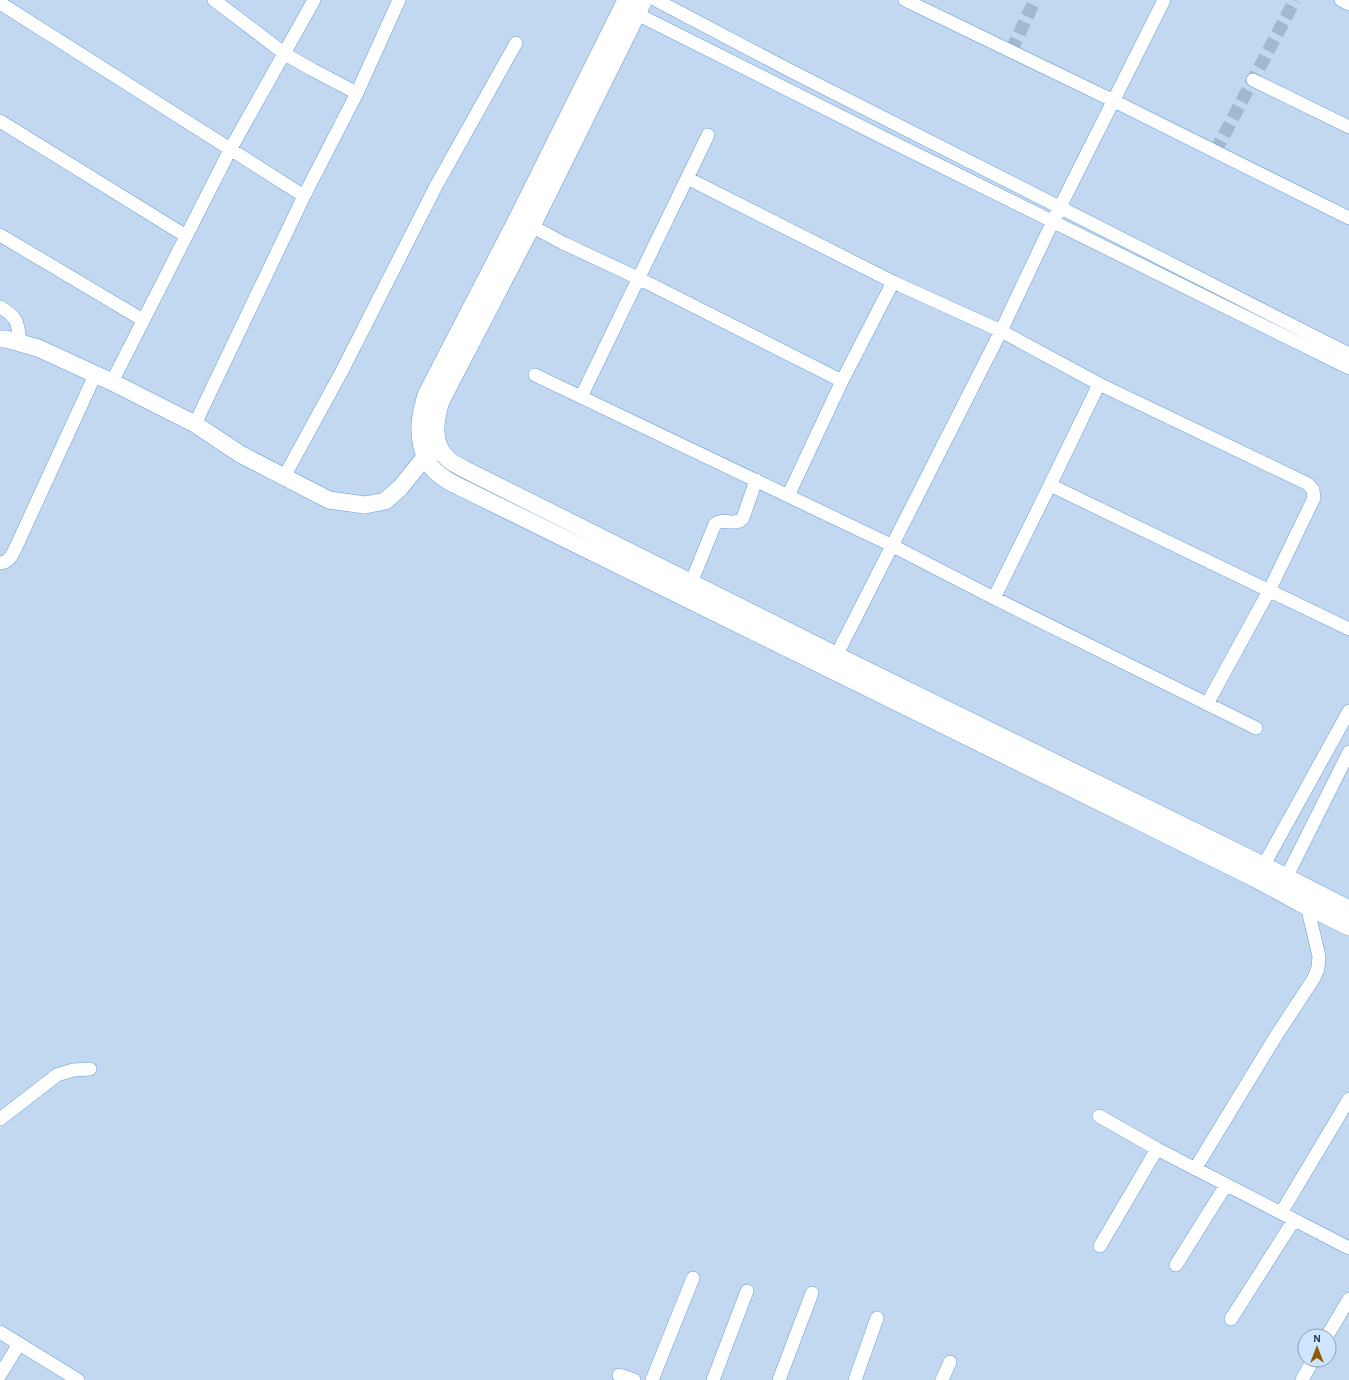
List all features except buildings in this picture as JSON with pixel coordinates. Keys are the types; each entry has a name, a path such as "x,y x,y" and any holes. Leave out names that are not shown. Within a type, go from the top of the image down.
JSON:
{"street":[{"path":"214,0 285,54 358,93"},
{"path":"112,382 230,150 314,0"},
{"path":"195,424 304,196 358,93 399,0"},
{"path":"656,0 791,71 1349,354"},
{"path":"905,0 1114,101 1349,218"},
{"path":"833,662 891,545 1001,331 1053,221 1164,0"},
{"path":"1341,0 1349,4"},
{"path":"0,3 304,196"},
{"path":"1349,368 886,139 632,5 524,222 441,401 436,418 436,433 432,454 434,471 446,480 833,662 1260,872 1310,899 1349,927"},
{"path":"284,477 342,371 436,186 516,43"},
{"path":"1253,80 1349,127"},
{"path":"0,121 186,236"},
{"path":"581,397 708,135"},
{"path":"687,178 893,282 1001,331 1099,384 1308,484 1313,490 1314,498 1269,591 1207,704"},
{"path":"524,222 563,243 638,278 842,382"},
{"path":"0,235 143,320"},
{"path":"788,496 842,382 893,282"},
{"path":"0,307 16,319 20,343"},
{"path":"0,339 38,348 112,382 195,424 240,454 329,500 365,505 385,501 400,488 432,454"},
{"path":"0,563 5,563 11,558 96,375"},
{"path":"534,375 891,545 994,598 1256,728"},
{"path":"994,598 1099,384"},
{"path":"432,454 449,460 464,469 692,583 833,662"},
{"path":"692,583 716,524 719,521 724,520 741,521 756,480"},
{"path":"1050,485 1349,629"},
{"path":"1260,872 1349,711"},
{"path":"1283,884 1349,752"},
{"path":"1310,899 1349,909"},
{"path":"1195,1169 1276,1036 1314,978 1318,968 1319,956 1310,899"},
{"path":"0,1118 57,1075 73,1070 90,1069"},
{"path":"1281,1213 1349,1100"},
{"path":"1099,1116 1157,1149 1349,1248"},
{"path":"1100,1246 1157,1149"},
{"path":"1176,1266 1226,1185"},
{"path":"1231,1319 1294,1220"},
{"path":"652,1380 693,1278"},
{"path":"713,1380 747,1291"},
{"path":"780,1380 812,1293"},
{"path":"1332,1328 1349,1299"},
{"path":"856,1380 877,1318"},
{"path":"0,1332 78,1380"},
{"path":"0,1375 19,1344"},
{"path":"942,1380 950,1362"},
{"path":"1302,1380 1309,1368"},
{"path":"619,1375 634,1380"}],"tunnel":[{"path":"1011,51 1035,0"},
{"path":"1215,152 1295,0"}]}
